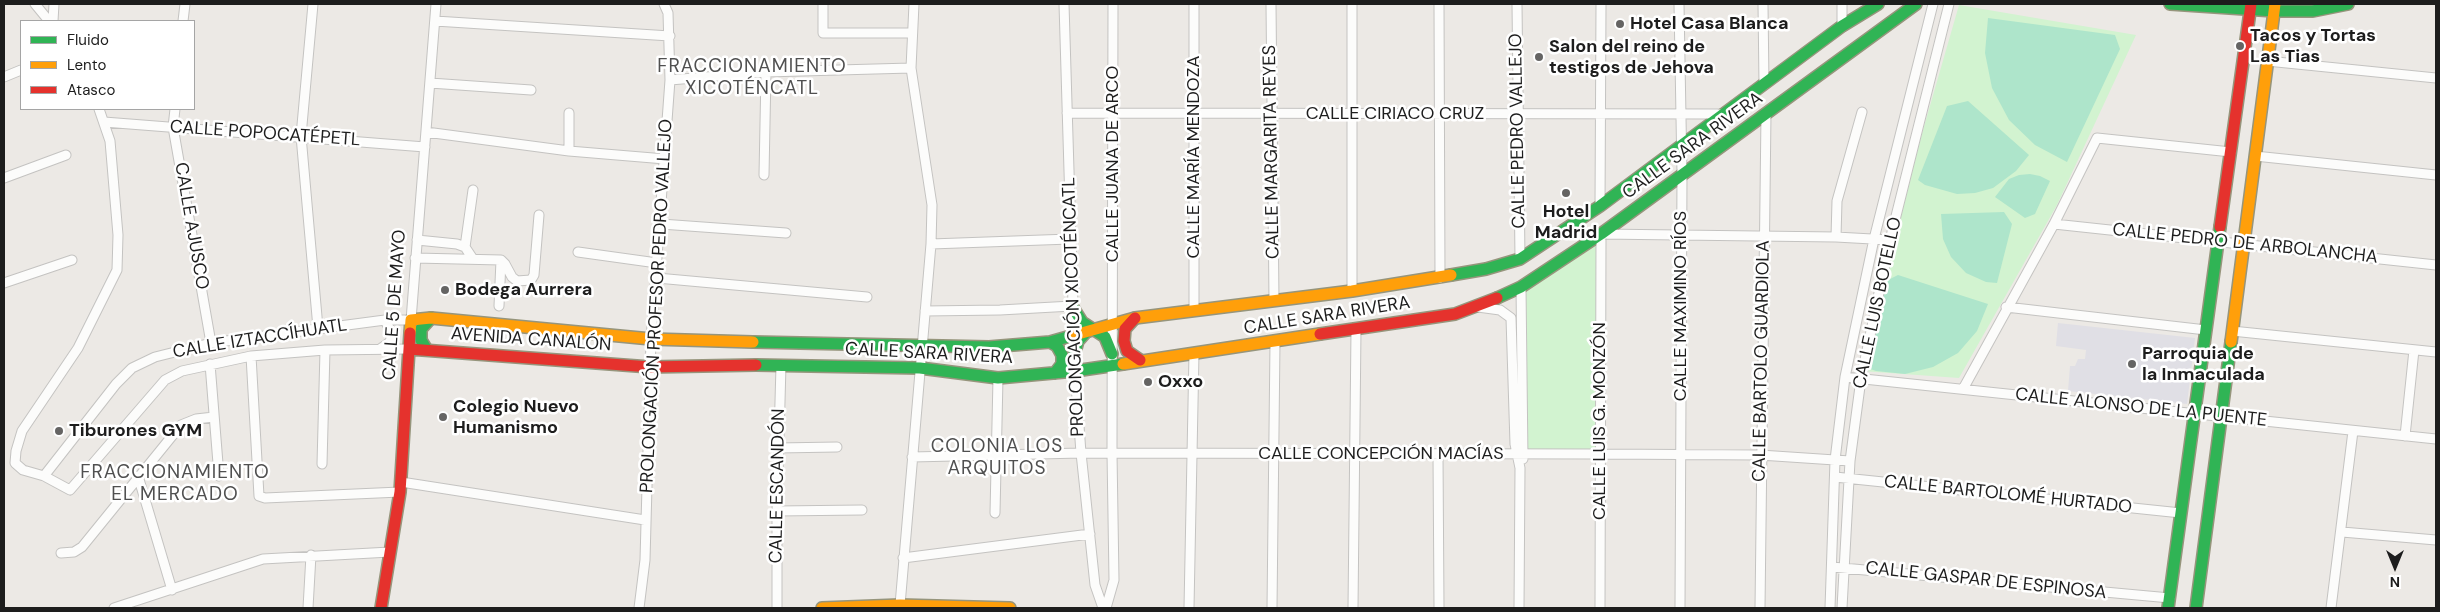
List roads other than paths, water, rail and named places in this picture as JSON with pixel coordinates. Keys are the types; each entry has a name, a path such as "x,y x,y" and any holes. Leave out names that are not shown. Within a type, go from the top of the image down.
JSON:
{"street":[{"path":"36,4 50,20"},
{"path":"51,20 54,4"},
{"path":"183,20 185,4"},
{"path":"312,4 301,136 318,328"},
{"name":"CALLE 5 DE MAYO","path":"380,608 400,487 415,258 436,4"},
{"name":"PROLONGACIÓN PROFESOR PEDRO VALLEJO","path":"639,608 644,560 651,339 661,224 670,80 670,36 668,13 664,4"},
{"path":"823,4 823,33 912,33"},
{"path":"900,604 902,558 931,244 932,205 911,68 914,4"},
{"name":"PROLONGACIÓN XICOTÉNCATL","path":"1064,4 1075,371 1081,453 1095,584 1105,608"},
{"name":"CALLE JUANA DE ARCO","path":"1113,4 1113,325"},
{"name":"CALLE MARÍA MENDOZA","path":"1194,4 1194,310"},
{"name":"CALLE MARGARITA REYES","path":"1270,4 1274,301"},
{"path":"1352,4 1352,291"},
{"path":"1439,4 1440,278"},
{"name":"CALLE PEDRO VALLEJO","path":"1517,4 1520,259"},
{"path":"1600,206 1602,115 1601,4"},
{"name":"CALLE MAXIMINO RÍOS","path":"1679,4 1682,174 1680,608"},
{"path":"1763,4 1764,85"},
{"path":"1842,4 1842,26"},
{"name":"CALLE SARA RIVERA","path":"651,339 922,347 989,347 1050,342 1135,318 1352,291 1486,269 1520,259 1600,206 1842,26 1878,4"},
{"name":"CALLE SARA RIVERA","path":"650,367 781,364 920,368 998,378 1075,371 1112,359 1140,360 1194,353 1455,314 1477,307 1521,287 1601,234 1916,4"},
{"name":"CALLE LUIS BOTELLO","path":"1830,608 1835,460 1845,377 1874,239 1933,4"},
{"name":"CALLE LUIS BOTELLO","path":"1842,608 1851,478 1850,461 1861,379 1890,240 1949,4"},
{"path":"2170,4 2274,7 2313,11 2348,4"},
{"path":"2169,603 2250,7"},
{"path":"2196,608 2274,7"},
{"path":"435,21 670,36"},
{"path":"2267,61 2436,78"},
{"path":"670,80 766,72 911,68"},
{"path":"4,76 20,70"},
{"path":"764,175 766,72"},
{"path":"430,83 531,90"},
{"path":"44,476 23,470 15,463 16,451 22,431 78,348 117,270 118,235 110,141 99,110"},
{"name":"CALLE AJUSCO","path":"175,110 174,127 211,343"},
{"path":"1836,237 1837,201 1862,112"},
{"path":"569,113 569,151"},
{"name":"CALLE CIRIACO CRUZ","path":"1067,113 1723,114"},
{"name":"CALLE BARTOLO GUARDIOLA","path":"1760,608 1760,455 1766,114"},
{"name":"CALLE POPOCATÉPETL","path":"104,122 425,147"},
{"path":"426,132 569,151 665,159"},
{"path":"1963,390 2006,307 2054,224 2097,138 2231,152"},
{"path":"4,178 66,155"},
{"path":"2255,156 2436,175"},
{"path":"465,247 473,190"},
{"path":"415,258 501,260 512,277 517,281 531,280 534,275 539,215"},
{"path":"661,224 786,232"},
{"name":"CALLE PEDRO DE ARBOLANCHA","path":"2054,224 2436,265"},
{"path":"1601,234 1836,237 1890,240"},
{"name":"CALLE LUIS G. MONZÓN","path":"1600,608 1601,234"},
{"path":"931,244 1070,238"},
{"path":"417,240 457,244 465,247 472,258"},
{"path":"578,252 657,263"},
{"path":"4,283 72,260"},
{"path":"499,306 501,260"},
{"path":"656,278 867,297"},
{"path":"1519,608 1521,287"},
{"path":"925,311 1000,310 1072,306 1079,319 1090,331 1105,337 1112,359"},
{"path":"1477,307 1500,310 1511,318 1515,444 1520,454"},
{"path":"2006,307 2206,330"},
{"path":"428,350 421,340 421,329 430,318"},
{"name":"AVENIDA CANALÓN","path":"411,320 430,318 651,339"},
{"path":"1135,318 1125,329 1124,341 1127,351 1140,360"},
{"path":"380,350 390,342 392,334 385,320"},
{"name":"CALLE IZTACCÍHUATL","path":"409,349 325,350 251,356 182,371 164,380 70,490 44,476 116,384 132,368 155,357 211,343 385,320 411,320"},
{"name":"PROLONGACIÓN XICOTÉNCATL","path":"1105,608 1114,580 1112,453 1113,325"},
{"path":"1353,608 1356,330"},
{"path":"1074,356 1078,341 1090,331"},
{"path":"2232,331 2436,352"},
{"path":"1050,342 1057,346 1062,355 1062,364 1055,373"},
{"path":"1272,608 1275,342"},
{"name":"AVENIDA CANALÓN","path":"409,349 650,367"},
{"path":"322,464 325,350"},
{"path":"2404,436 2414,350"},
{"path":"1189,608 1194,353"},
{"path":"251,356 259,496 265,498 400,487 644,520"},
{"path":"210,364 218,476"},
{"name":"CALLE ESCANDÓN","path":"777,608 778,448 781,364"},
{"name":"CALLE ALONSO DE LA PUENTE","path":"1845,377 2436,439"},
{"path":"995,513 998,454 998,378"},
{"path":"61,553 74,552 82,547 181,425 196,419 214,417"},
{"path":"2332,608 2353,430"},
{"path":"778,448 837,447"},
{"name":"CALLE CONCEPCIÓN MACÍAS","path":"912,457 1081,453 1600,454 1760,455 1850,461"},
{"path":"1438,455 1439,608"},
{"path":"138,476 172,590"},
{"name":"CALLE BARTOLOMÉ HURTADO","path":"1835,477 2181,513"},
{"path":"777,511 862,510"},
{"path":"2342,532 2436,540"},
{"path":"902,558 1090,534"},
{"path":"114,608 263,559 390,552"},
{"path":"308,608 311,555"},
{"name":"CALLE GASPAR DE ESPINOSA","path":"1832,567 2169,603"},
{"path":"822,608 900,604 1010,608"}],"place":[{"name":"Hotel Casa Blanca","path":"1620,24"},
{"name":"Tacos y Tortas Las Tias","path":"2240,46"},
{"name":"Salon del reino de testigos de Jehova","path":"1539,57"},
{"name":"Hotel Madrid","path":"1566,193"},
{"name":"Bodega Aurrera","path":"445,290"},
{"name":"Parroquia de la Inmaculada","path":"2132,364"},
{"name":"Oxxo","path":"1148,382"},
{"name":"Colegio Nuevo Humanismo","path":"443,417"},
{"name":"Tiburones GYM","path":"59,431"}],"district":[{"name":"FRACCIONAMIENTO XICOTÉNCATL","path":"752,78"},
{"name":"COLONIA LOS ARQUITOS","path":"997,458"},
{"name":"FRACCIONAMIENTO EL MERCADO","path":"175,484"}]}
